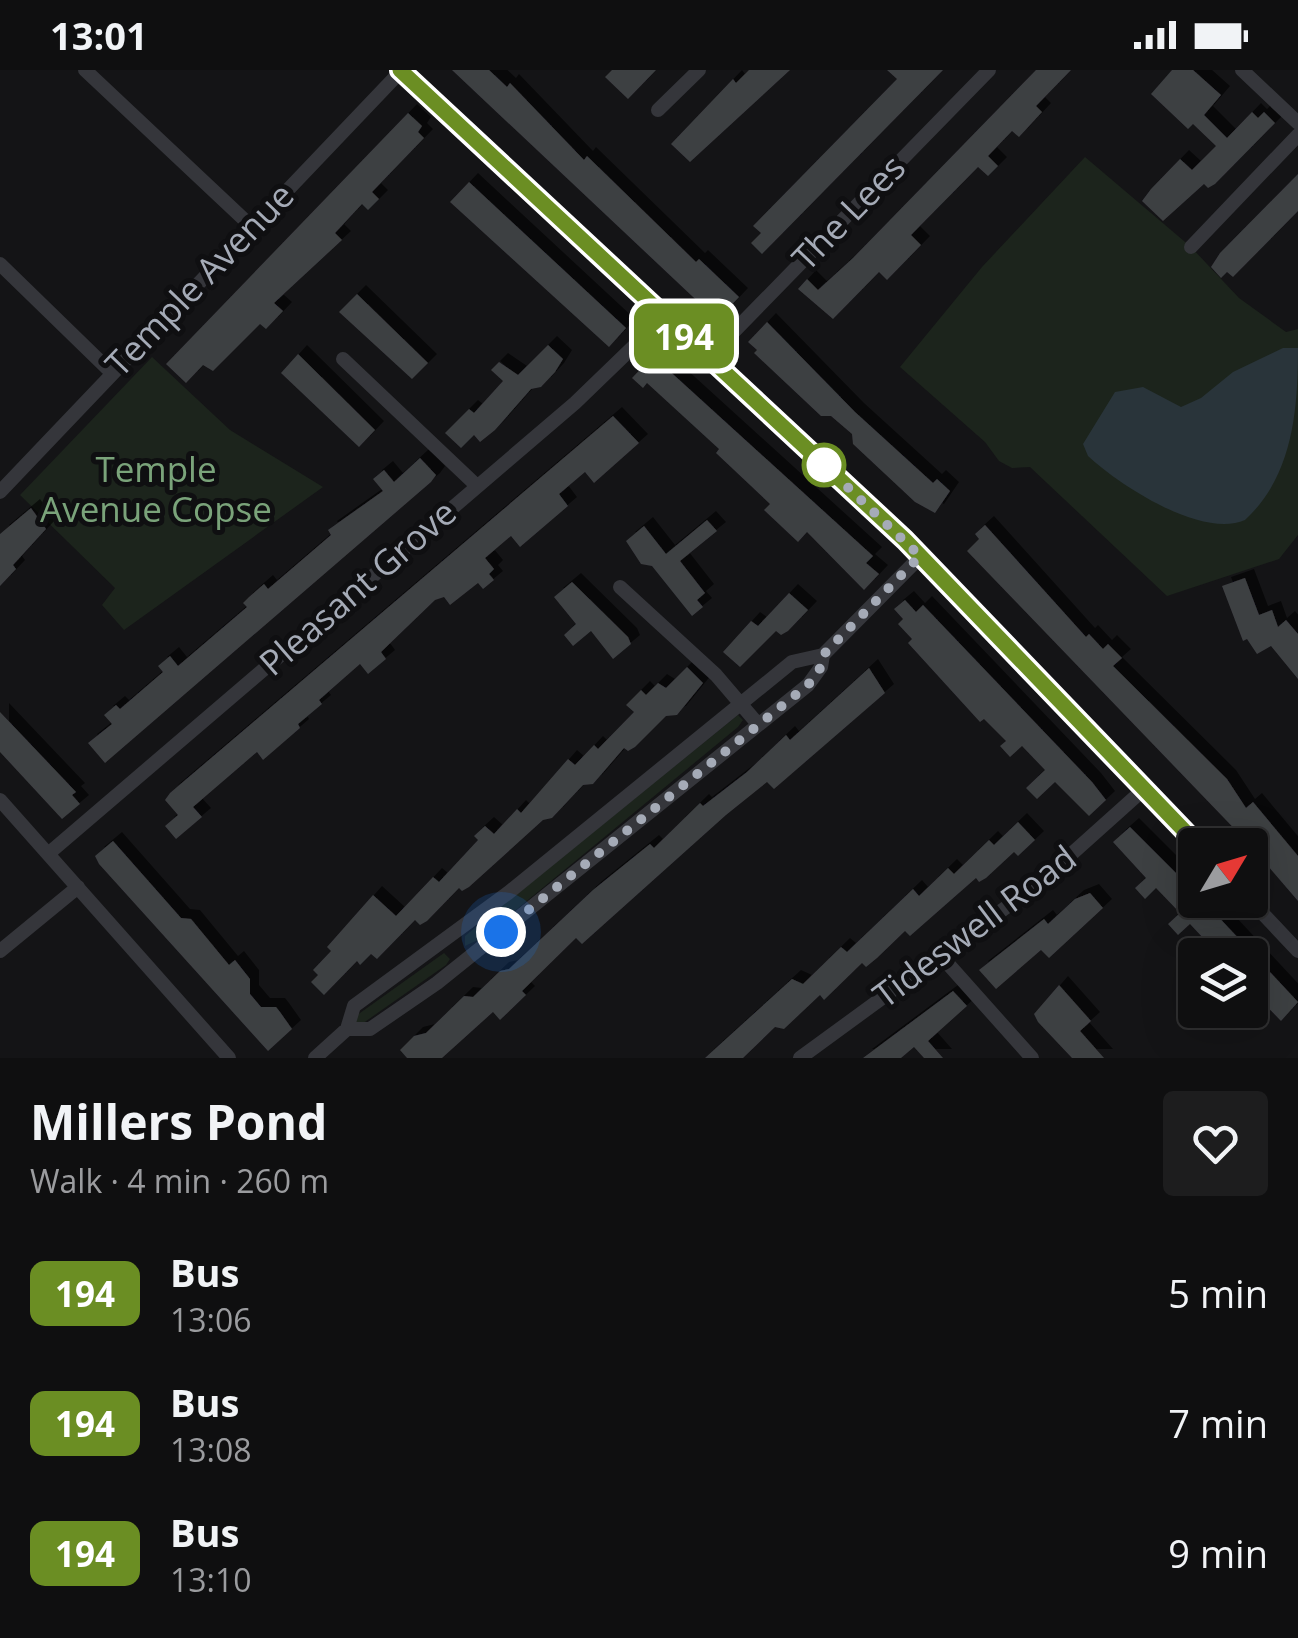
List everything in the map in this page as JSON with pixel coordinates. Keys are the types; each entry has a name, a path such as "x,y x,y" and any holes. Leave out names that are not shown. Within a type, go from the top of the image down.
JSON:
{"street":[{"path":"84,70 251,226"},
{"path":"401,70 920,556 1182,828"},
{"name":"Temple Avenue","path":"0,492 401,70"},
{"path":"658,110 699,70"},
{"name":"The Lees","path":"709,357 989,70"},
{"path":"1242,70 1298,123"},
{"path":"1190,247 1298,135"},
{"path":"0,264 111,372"},
{"name":"Pleasant Grove","path":"48,854 595,386 663,318"},
{"path":"343,358 477,486"},
{"path":"314,1058 347,1029 354,1006 448,940 792,662 823,655 920,556"},
{"path":"620,587 757,723"},
{"path":"347,1029 370,1029 464,961 808,685 821,667 823,655"},
{"name":"Tideswell Road","path":"800,1058 1070,858 1144,789"},
{"path":"0,800 228,1058"},
{"path":"0,951 78,888"},
{"path":"1267,918 1298,951"},
{"path":"448,940 464,961"},
{"path":"941,956 1032,1058"}],"green space":[{"path":"1085,157 1191,247 1239,298 1286,332 1298,329 1298,535 1279,559 1167,596 1030,467 1012,468 999,461 985,442 900,367 982,267"},
{"name":"Temple Avenue Copse","path":"152,357 230,430 323,487 124,630 102,605 115,588 20,495"},
{"path":"738,715 743,720 738,727 482,938 465,946 465,936"},
{"path":"444,953 450,959 446,965 359,1026 353,1018"}],"shaded area":[{"path":"1283,348 1298,348 1290,441 1274,483 1245,520 1227,524 1185,516 1140,494 1088,456 1083,444 1115,392 1143,387 1181,407 1201,398 1233,372"}],"building":[{"path":"452,70 489,70 507,87 510,83 584,160 587,156 696,262 699,259 739,297 721,316 714,309 710,313"},
{"path":"612,70 656,70 628,99 605,77"},
{"path":"749,70 790,70 690,162 671,144 733,79 736,83"},
{"path":"887,70 943,70 762,254 751,243 761,233 753,226 897,79"},
{"path":"1036,70 1071,70 1036,106 1042,112 1019,137 1012,131 988,156 998,166 988,176 978,167 911,235 921,245 887,280 879,272 833,319 798,289 807,279 818,290 853,258"},
{"path":"1172,70 1193,70 1221,95 1204,115 1227,138 1252,112 1258,118 1264,112 1275,123 1215,184 1208,188 1204,184 1163,221 1142,201 1180,159 1192,170 1216,146 1193,124 1188,129 1151,94"},
{"path":"408,113 422,126 418,132 424,138 372,192 379,199 368,210 362,204 335,233 342,240 274,303 283,311 266,329 260,324 213,371 203,365 186,383 166,364"},
{"path":"1298,174 1298,211 1233,277 1227,272 1221,278 1211,267 1220,253"},
{"path":"469,182 626,328 609,347 450,202"},
{"path":"357,294 428,363 412,379 339,312"},
{"path":"767,322 855,412 933,483 937,479 950,491 935,513 915,502 853,444 852,434 831,416 821,416 754,353 757,350 748,342"},
{"path":"548,345 563,359 555,372 541,387 531,389 495,430 480,442 474,435 461,448 445,433 469,409 474,413 503,381 491,370 499,362 518,375"},
{"path":"298,354 375,430 359,447 281,373"},
{"path":"653,356 873,556 866,563 879,574 864,590 807,532 798,542 764,510 770,504 716,453 719,449 647,383 643,388 632,378"},
{"path":"613,416 639,443 594,483 585,472 559,494 568,506 520,547 511,536 485,558 494,569 489,574 494,580 483,589 478,583 450,605 444,597 435,600 381,652 386,659 368,674 360,664 319,700 322,704 298,724 300,728 263,760 257,752 193,807 202,817 176,839 165,826 178,815 165,800 170,793"},
{"path":"420,458 436,475 431,482 105,763 88,743 112,724 104,715 116,705 120,709 163,672 158,666 170,656 178,666 247,607 243,603 264,584 268,589 331,535 328,530 383,491 373,479 384,470 394,482"},
{"path":"31,508 46,529 13,565 16,569 0,586 0,534"},
{"path":"707,520 717,531 680,561 705,593 697,600 703,607 692,616 652,566 641,564 626,541 644,526 666,554"},
{"path":"985,525 1086,637 1089,634 1103,649 1108,644 1122,658 1113,666 1227,779 1246,808 1253,802 1298,856 1298,901 1268,866 1268,828 1234,828 967,551 979,539 975,534"},
{"path":"1245,578 1259,615 1272,610 1278,627 1286,620 1298,634 1298,679 1271,646 1257,654 1247,639 1243,641 1222,586"},
{"path":"572,582 628,637 631,644 613,659 591,631 573,646 564,635 576,624 554,597"},
{"path":"789,593 808,610 788,631 781,635 776,631 740,667 723,652 751,621 758,626"},
{"path":"905,600 916,612 923,605 1092,782 1106,800 1089,816 1055,782 1037,799 1026,788 1045,770 1022,746 1010,757 1000,746 1006,741 984,719 980,722 908,643 912,639 898,624 903,619 894,609"},
{"path":"687,667 703,683 677,715 666,716 635,747 628,751 624,748 593,784 583,785 552,818 543,820 469,887 462,891 459,888 427,921 420,925 415,920 377,959 371,954 360,965 357,961 324,995 311,982 318,975 313,970 331,951 327,947 373,895 396,916 433,877 439,882 478,840 474,836 485,826 494,834 517,809 521,813 568,759 575,765 594,745 598,749 634,712 626,705 641,690 646,695 658,683 666,688"},
{"path":"869,668 885,693 774,789 767,782 726,815 582,944 576,938 522,991 526,995 500,1020 493,1012 442,1058 407,1058 400,1050 414,1036 426,1033 464,996 473,997 500,971 509,969 593,890 650,844 654,848 700,803 703,806 747,772 786,735 790,740"},
{"path":"0,712 76,792 72,795 80,804 62,819 0,752"},
{"path":"1018,822 1035,840 1018,856 1014,852 986,878 979,882 976,878 910,936 905,931 866,967 862,963 824,1000 820,995 784,1029 775,1027 743,1058 705,1058 792,979 803,984 841,947 847,952 913,889 919,896 948,868 954,874 989,840 994,845"},
{"path":"1130,827 1178,875 1178,911 1156,888 1145,899 1135,888 1146,878 1113,842"},
{"path":"113,841 181,918 191,919 229,965 235,960 250,979 250,994 261,1007 276,1007 280,1012 292,1029 268,1051 99,864 95,856"},
{"path":"1090,893 1103,908 1049,958 1041,950 996,989 979,970 1044,919 1048,924 1075,899"},
{"path":"1178,915 1178,918 1220,918 1238,938 1203,938 1190,924 1178,935 1168,924"},
{"path":"1268,970 1298,1002 1281,1021 1268,1008"},
{"path":"1059,985 1091,1021 1080,1031 1104,1058 1072,1058 1038,1022 1034,1014"},
{"path":"953,991 967,1006 928,1041 943,1058 924,1058 914,1047 901,1058 863,1058"}],"bus line":[{"name":"194","path":"400,70 905,540 1182,828"}],"route":[{"path":"501,932 689,776 808,685 821,667 823,655 920,556 821,462 824,465"}]}
